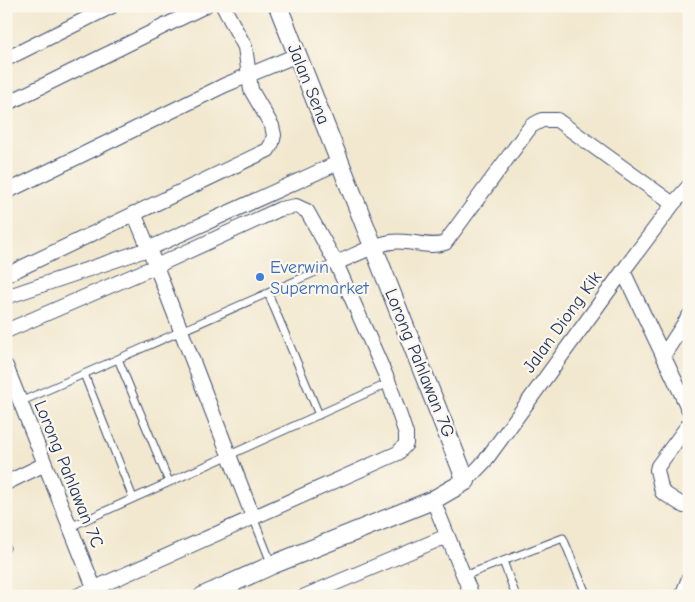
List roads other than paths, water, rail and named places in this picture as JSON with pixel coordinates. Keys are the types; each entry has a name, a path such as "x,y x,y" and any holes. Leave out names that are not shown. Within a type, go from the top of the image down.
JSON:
{"street":[{"path":"6,59 112,6"},
{"path":"6,104 205,6"},
{"path":"6,275 268,150 274,135 272,126 251,90 245,47 224,6"},
{"name":"Jalan Sena","path":"278,6 340,162"},
{"path":"6,192 225,85 297,55"},
{"path":"336,263 373,247 399,242 415,242 436,246 446,243 531,126 542,120 556,120 673,204"},
{"path":"6,297 148,249 340,162"},
{"name":"Lorong Pahlawan 7G","path":"340,162 466,481"},
{"name":"Jalan Diong Kik","path":"466,481 485,461 623,271 673,204 689,186"},
{"path":"6,331 156,266 280,209 296,206 307,211 336,263 389,384 406,434 406,444 398,453 253,517 95,592 77,596"},
{"path":"134,213 253,517"},
{"path":"623,271 689,410"},
{"path":"663,356 689,316"},
{"name":"Lorong Pahlawan 7C","path":"6,366 95,592"},
{"path":"684,506 662,492 658,466 689,424"},
{"path":"6,483 45,464"},
{"path":"203,596 272,565 433,500 466,481"},
{"path":"433,500 472,596"},
{"path":"305,596 447,536"},
{"path":"682,596 689,578"}],"lane":[{"path":"20,402 336,263"},
{"path":"268,293 319,415"},
{"path":"118,359 169,482"},
{"path":"84,374 133,498"},
{"path":"70,527 389,384"},
{"path":"253,517 272,565"},
{"path":"464,576 563,538 587,596"},
{"path":"503,562 516,596"}],"place":[{"name":"Everwin Supermarket","path":"260,277"}]}
